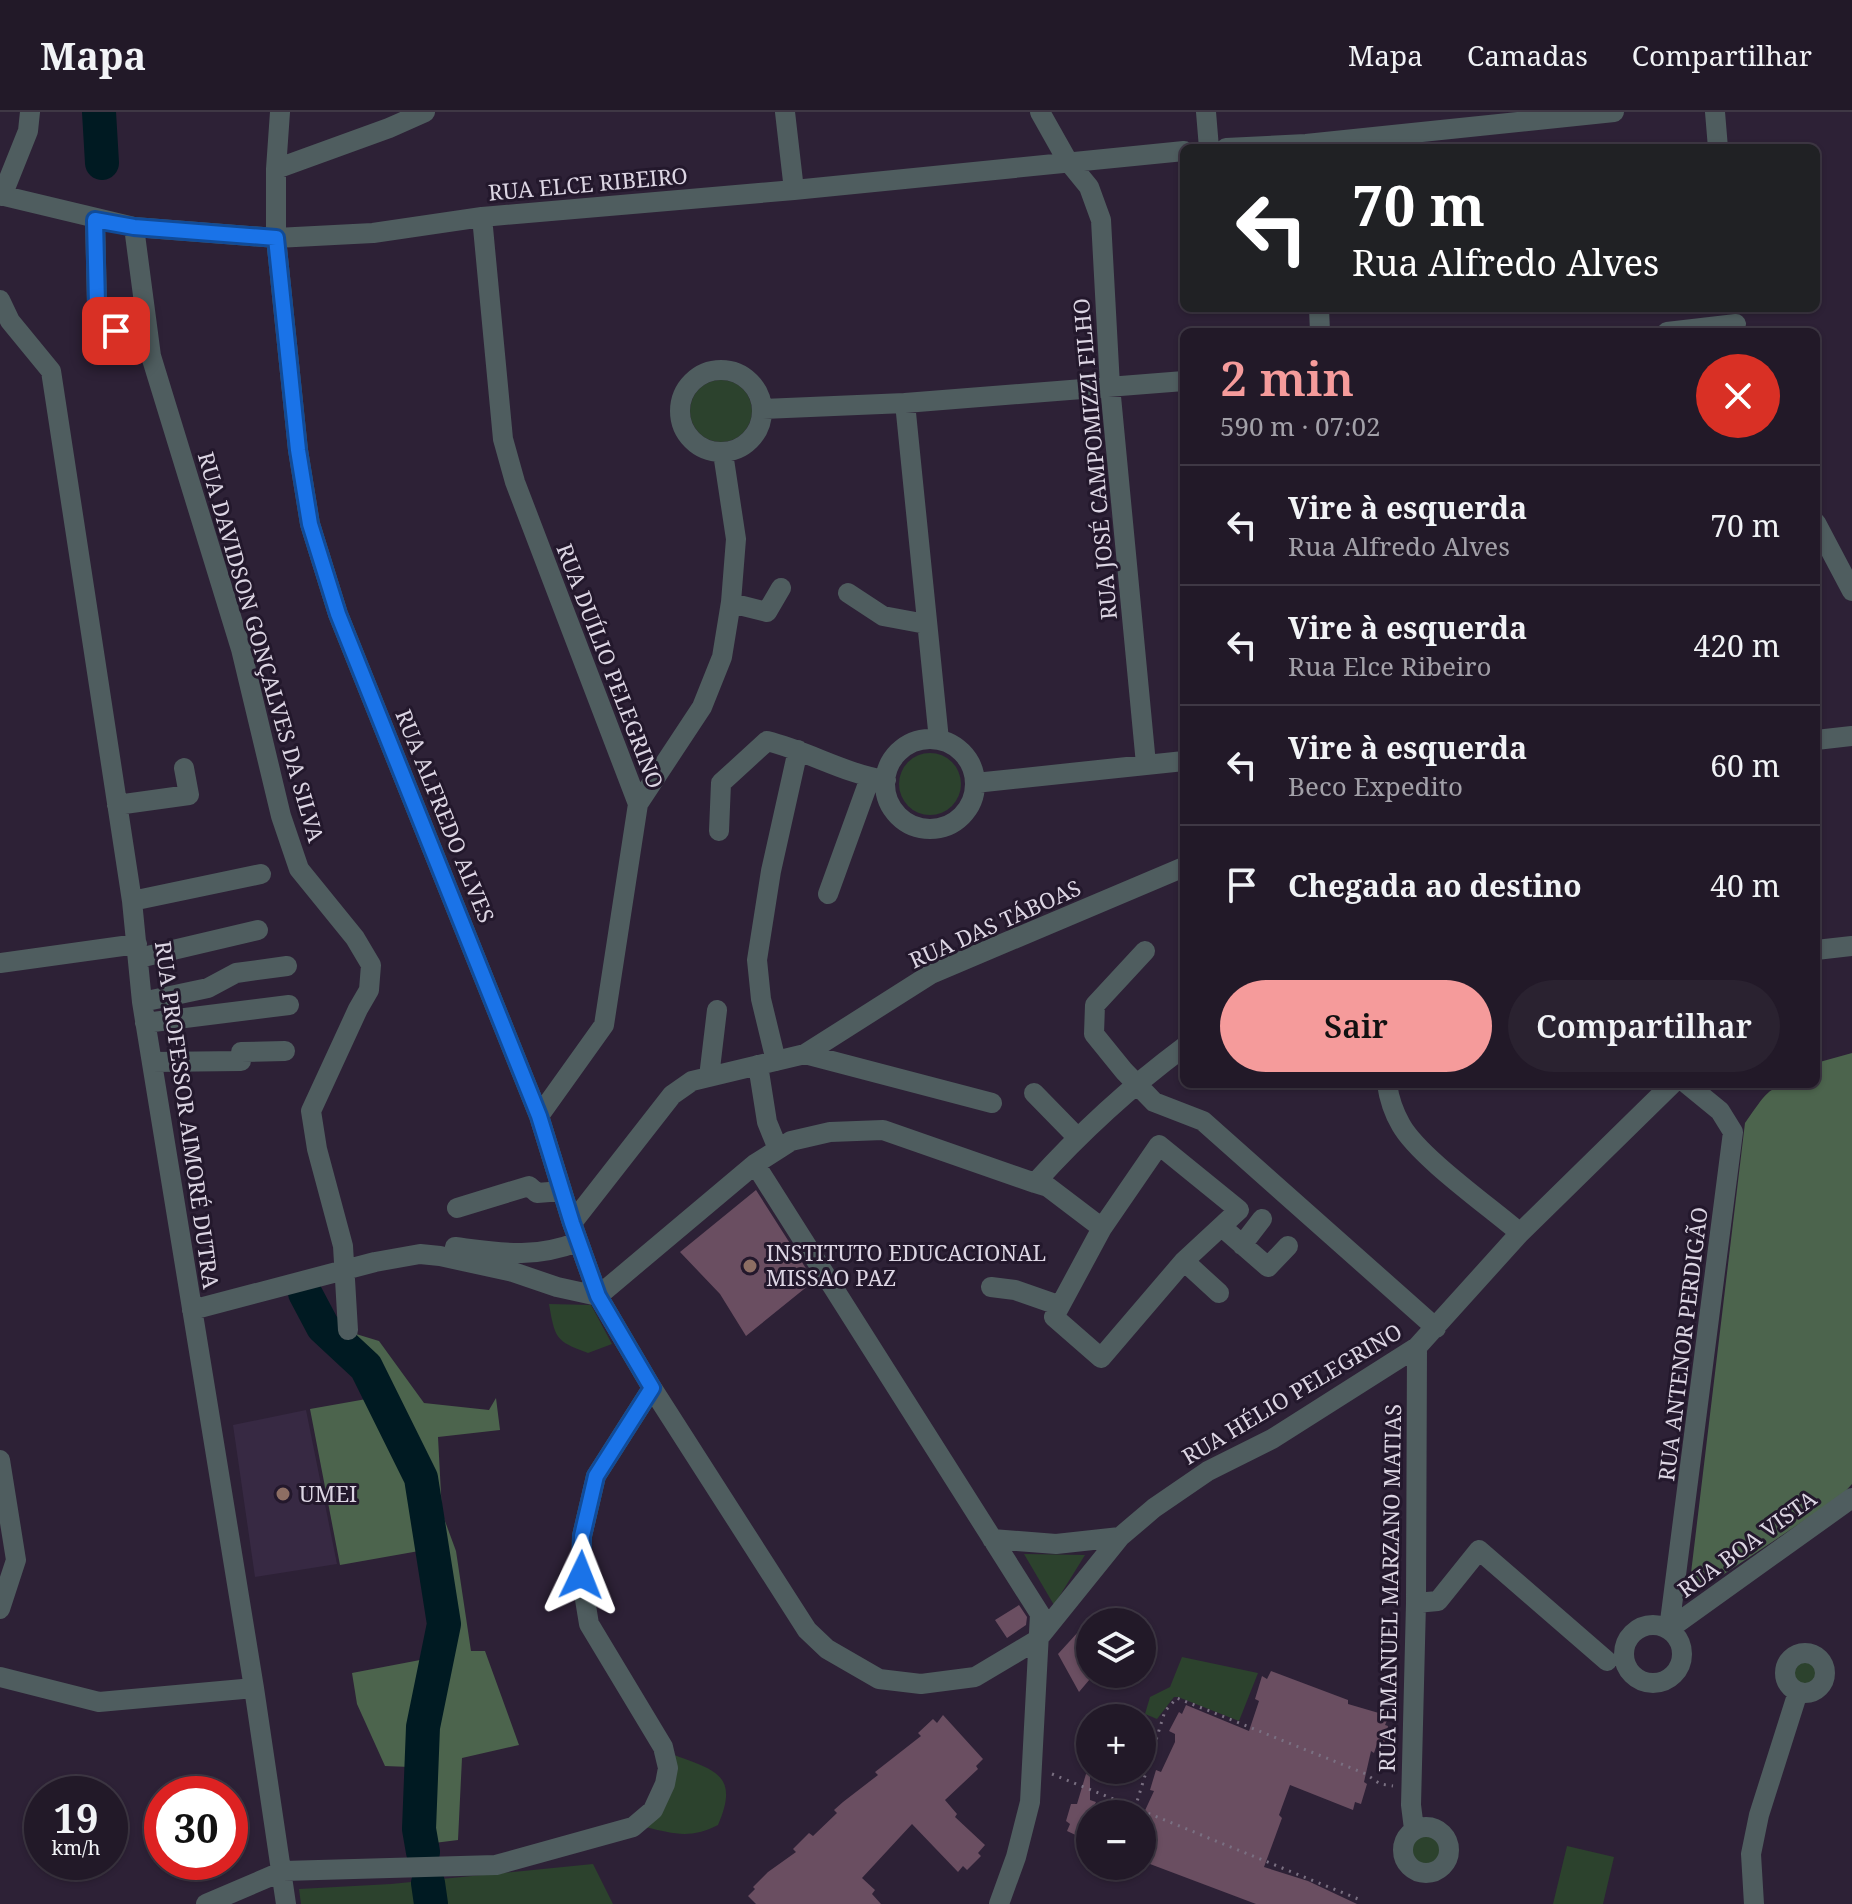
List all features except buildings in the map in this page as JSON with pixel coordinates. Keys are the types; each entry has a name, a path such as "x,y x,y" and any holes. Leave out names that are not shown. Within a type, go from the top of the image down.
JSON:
{"street":[{"path":"1,196 28,131 30,112"},
{"name":"RUA ALFREDO ALVES","path":"280,112 276,238 298,450 310,524 338,614 539,1116 598,1296 652,1388 807,1630 827,1649 879,1679 921,1684 975,1677 1037,1640"},
{"path":"276,169 425,112"},
{"path":"785,112 794,190"},
{"name":"RUA JOSÉ CAMPOMIZZI FILHO","path":"1040,112 1067,160 1089,187 1101,220 1110,386 1146,764"},
{"path":"1206,112 1209,144"},
{"path":"1324,144 1614,112"},
{"path":"1715,112 1718,144"},
{"name":"RUA ELCE RIBEIRO","path":"1,196 134,227 276,238 373,233 482,217 1180,151"},
{"name":"RUA DUÍLIO PELEGRINO","path":"482,217 503,439 515,482 638,804 604,1025 539,1116"},
{"path":"95,220 97,304 116,331"},
{"name":"RUA DAVIDSON GONÇALVES DA SILVA","path":"134,227 151,356 241,649 281,816 299,869 355,938 371,965 369,990 311,1111 317,1149 345,1262 348,1330"},
{"name":"RUA PROFESSOR AIMORÉ DUTRA","path":"0,300 5,326 51,371 132,901 145,1023 254,1688 286,1904"},
{"path":"1692,328 1736,321"},
{"path":"713,370 741,374 760,395 763,409 762,422 747,444 723,453 698,445 688,436 680,411 682,397 689,385 713,370"},
{"path":"763,409 905,403 1180,381"},
{"path":"905,403 939,740"},
{"path":"638,804 702,707 722,657 731,603 736,539 723,453"},
{"path":"1820,529 1842,549 1852,591"},
{"path":"731,603 767,612 781,588"},
{"path":"848,593 883,616 926,624"},
{"path":"1820,740 1852,736"},
{"path":"719,831 721,783 767,741 878,779 902,819 929,829 957,821 967,810 975,783 965,755 953,745 939,740 909,744 897,753 878,779 828,894"},
{"path":"778,1149 767,1122 767,1063 757,960 771,871 798,750"},
{"path":"975,783 1180,761"},
{"path":"117,805 189,795 184,768"},
{"name":"RUA DAS TÁBOAS","path":"575,1232 672,1095 692,1081 805,1054 931,974 1180,869"},
{"path":"132,901 261,874"},
{"path":"0,963 138,951 258,930"},
{"path":"1820,950 1852,946"},
{"path":"1145,951 1095,1005 1094,1034 1154,1102 1203,1121 1436,1328"},
{"path":"142,1002 208,988 236,973 287,966"},
{"path":"145,1023 289,1005"},
{"path":"709,1077 717,1010"},
{"path":"1035,1183 1077,1137 1136,1083 1180,1050"},
{"path":"152,1062 241,1061 241,1052 285,1051"},
{"path":"805,1054 992,1103"},
{"path":"1388,1088 1401,1126 1429,1156 1520,1233"},
{"name":"RUA HÉLIO PELEGRINO","path":"1037,1640 1120,1537 1154,1508 1208,1471 1272,1439 1417,1347 1520,1233 1668,1088"},
{"name":"RUA ANTENOR PERDIGÃO","path":"1669,1629 1733,1132 1720,1111 1692,1088"},
{"path":"1034,1093 1077,1137"},
{"path":"345,1262 420,1254 440,1256 513,1272 557,1287 598,1296 755,1164 791,1141 830,1132 883,1130 1048,1187 1102,1228"},
{"path":"1159,1145 1239,1210 1222,1227 1184,1261 1101,1358 1054,1317 1102,1228 1159,1145"},
{"path":"755,1164 1040,1614 1030,1802 1016,1857 999,1904"},
{"path":"457,1208 529,1186 537,1193 562,1191"},
{"path":"1242,1245 1262,1219"},
{"path":"1222,1227 1268,1267 1288,1246"},
{"path":"192,1310 345,1262 429,1245 496,1254 533,1254 575,1232"},
{"path":"1184,1261 1219,1293"},
{"path":"991,1287 1015,1290 1058,1305"},
{"name":"RUA EMANUEL MARZANO MATIAS","path":"1414,1829 1411,1790 1416,1603 1417,1347"},
{"path":"206,1904 283,1871 496,1865 633,1827 653,1810 665,1784 668,1768 663,1747 589,1624 581,1575 582,1536 596,1476 652,1388"},
{"path":"0,1460 16,1560 0,1609"},
{"name":"RUA BOA VISTA","path":"1669,1629 1852,1498"},
{"path":"992,1539 1056,1544 1120,1537"},
{"path":"1416,1603 1438,1601 1479,1550 1607,1661"},
{"path":"0,1677 99,1702 254,1688"},
{"path":"1754,1904 1751,1854 1759,1815 1798,1692"}],"path":[{"path":"1137,1800 1165,1711 1177,1698 1366,1774 1380,1784 1411,1790"},
{"path":"1034,1767 1115,1800"},
{"path":"1156,1817 1363,1901"}],"shaded area":[{"name":"UMEI","path":"306,1410 337,1564 255,1577 233,1425"}],"green space":[{"path":"721,380 733,382 743,389 750,399 750,423 743,433 733,440 721,442 709,440 699,433 692,423 690,411 692,399 699,389 709,382"},
{"path":"924,753 936,753 952,762 959,772 959,796 952,806 936,815 924,815 904,801 899,790 899,778 913,758"},
{"path":"1852,1053 1852,1484 1841,1496 1688,1598 1745,1123 1773,1089 1820,1088 1820,1062"},
{"path":"549,1304 591,1305 612,1344 588,1353 569,1345 555,1331"},
{"path":"333,1327 379,1341 424,1403 489,1410 496,1398 500,1430 438,1437 442,1513 456,1551 471,1651 485,1651 519,1745 462,1758 458,1840 418,1845 410,1767 385,1766 357,1704 352,1673 441,1656 427,1554 419,1551 340,1565 310,1409 372,1398 340,1356"},
{"path":"1024,1554 1085,1555 1054,1605"},
{"path":"1805,1656 1816,1661 1821,1672 1816,1683 1805,1688 1794,1683 1789,1672 1794,1661"},
{"path":"1182,1657 1258,1673 1239,1721 1178,1697 1174,1697 1156,1719 1156,1704 1148,1704 1150,1697 1170,1687"},
{"path":"669,1753 709,1769 724,1783 726,1794 718,1825 682,1834 645,1827"},
{"path":"1425,1832 1437,1838 1443,1850 1437,1862 1425,1868 1413,1862 1407,1850 1413,1838"},
{"path":"1567,1846 1614,1857 1603,1904 1553,1904"},
{"path":"593,1864 613,1904 301,1904 299,1889 391,1884"}],"waterway":[{"path":"99,112 102,163"},
{"path":"305,1293 323,1327 366,1367 421,1478 444,1624 423,1727 419,1829 423,1852"},
{"path":"428,1883 431,1904"}],"place":[{"name":"INSTITUTO EDUCACIONAL MISSAO PAZ","path":"750,1266"},
{"name":"UMEI","path":"283,1494"}],"route":[{"path":"116,331 97,304 95,220 134,227 276,238 298,450 310,524 338,614 539,1116 598,1296 652,1388 596,1476 582,1536 581,1575"}]}
